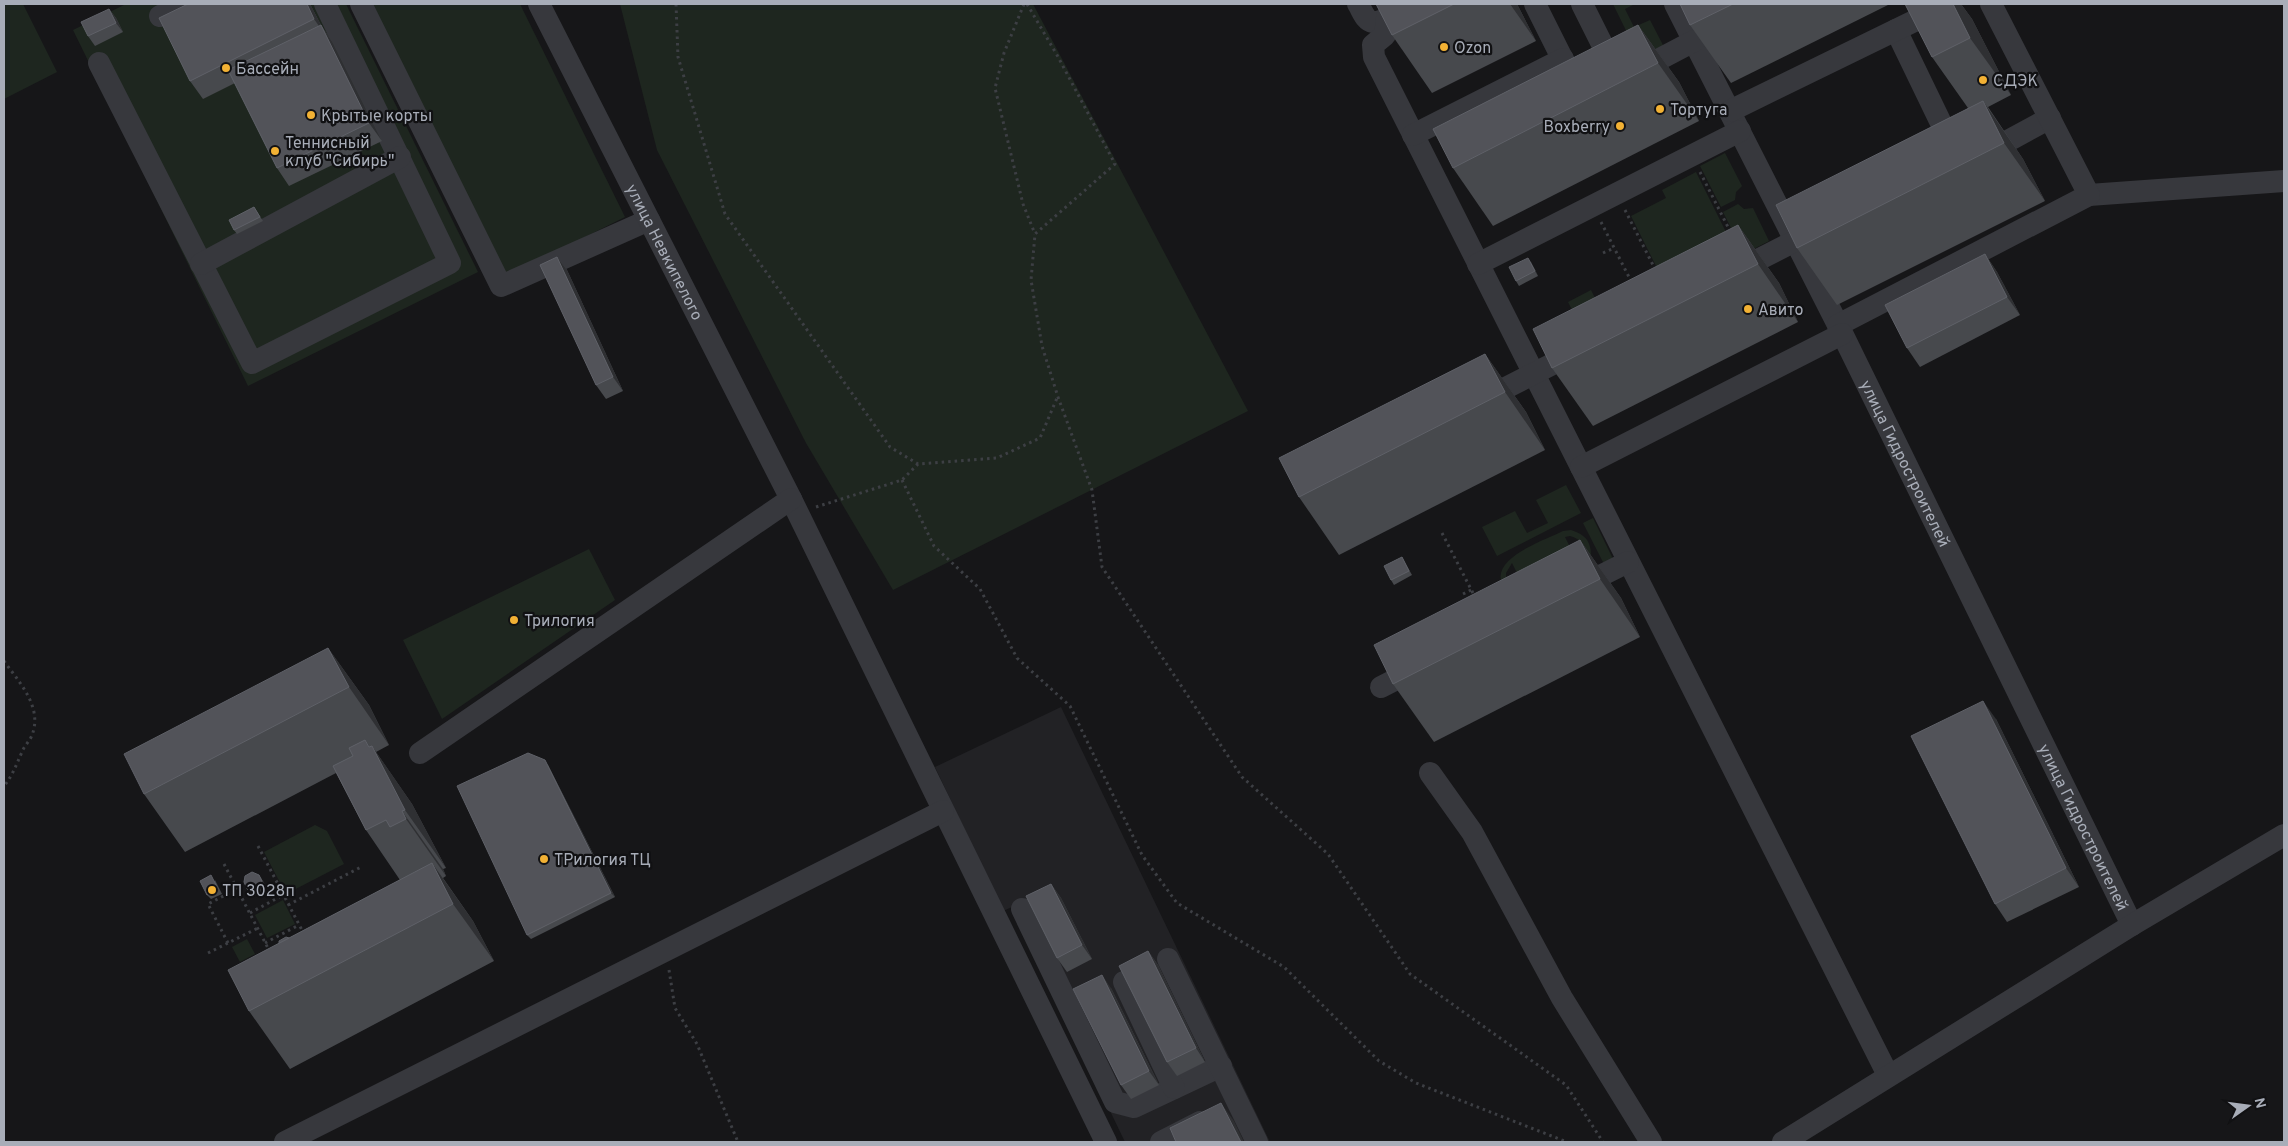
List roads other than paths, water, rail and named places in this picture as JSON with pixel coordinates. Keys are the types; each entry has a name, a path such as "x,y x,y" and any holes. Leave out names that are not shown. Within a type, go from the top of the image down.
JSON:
{"street":[{"path":"160,16 184,4"},
{"path":"99,63 252,363 450,262 325,4"},
{"path":"361,4 501,286 649,220"},
{"name":"улица Невкипелого","path":"539,4 791,500 1106,1142"},
{"path":"1358,4 1367,18 1373,22 1414,4"},
{"path":"1535,4 1579,90"},
{"path":"1582,4 1612,83 1694,42"},
{"path":"1730,111 1949,4"},
{"path":"1992,4 2089,194"},
{"name":"улица Гидростроителей","path":"1687,13 1694,42 1740,131 1804,244 1840,330 2132,925"},
{"path":"1387,17 1385,36 1373,45 1372,51 1413,135 1441,170 1478,264 1888,1075"},
{"path":"1896,30 1957,168 2050,118"},
{"path":"1413,135 1563,59"},
{"path":"1478,264 1740,131"},
{"path":"201,264 400,158"},
{"path":"1581,467 1840,330 2089,194 2284,182"},
{"path":"1714,282 1747,266 1804,244"},
{"path":"1464,409 1595,342"},
{"path":"420,753 791,500"},
{"path":"1560,596 1628,562"},
{"path":"1381,687 1440,657"},
{"path":"1430,773 1472,832 1562,998 1651,1142"},
{"path":"285,1142 942,811"},
{"path":"1783,1142 2132,925 2284,835"},
{"path":"1022,909 1114,1102 1134,1107 1221,1066"},
{"path":"1168,959 1257,1142"},
{"path":"1124,982 1174,1088"},
{"path":"1161,1142 1239,1104"}],"place":[{"name":"Ozon","path":"1444,47"},
{"name":"Бассейн","path":"226,68"},
{"name":"СДЭК","path":"1983,80"},
{"name":"Тортуга","path":"1660,109"},
{"name":"Крытые корты","path":"311,115"},
{"name":"Boxberry","path":"1620,126"},
{"name":"Теннисный клуб \"Сибирь\"","path":"275,151"},
{"name":"Авито","path":"1748,309"},
{"name":"Трилогия","path":"514,620"},
{"name":"ТРилогия ТЦ","path":"544,859"},
{"name":"ТП 3028п","path":"212,890"}]}
